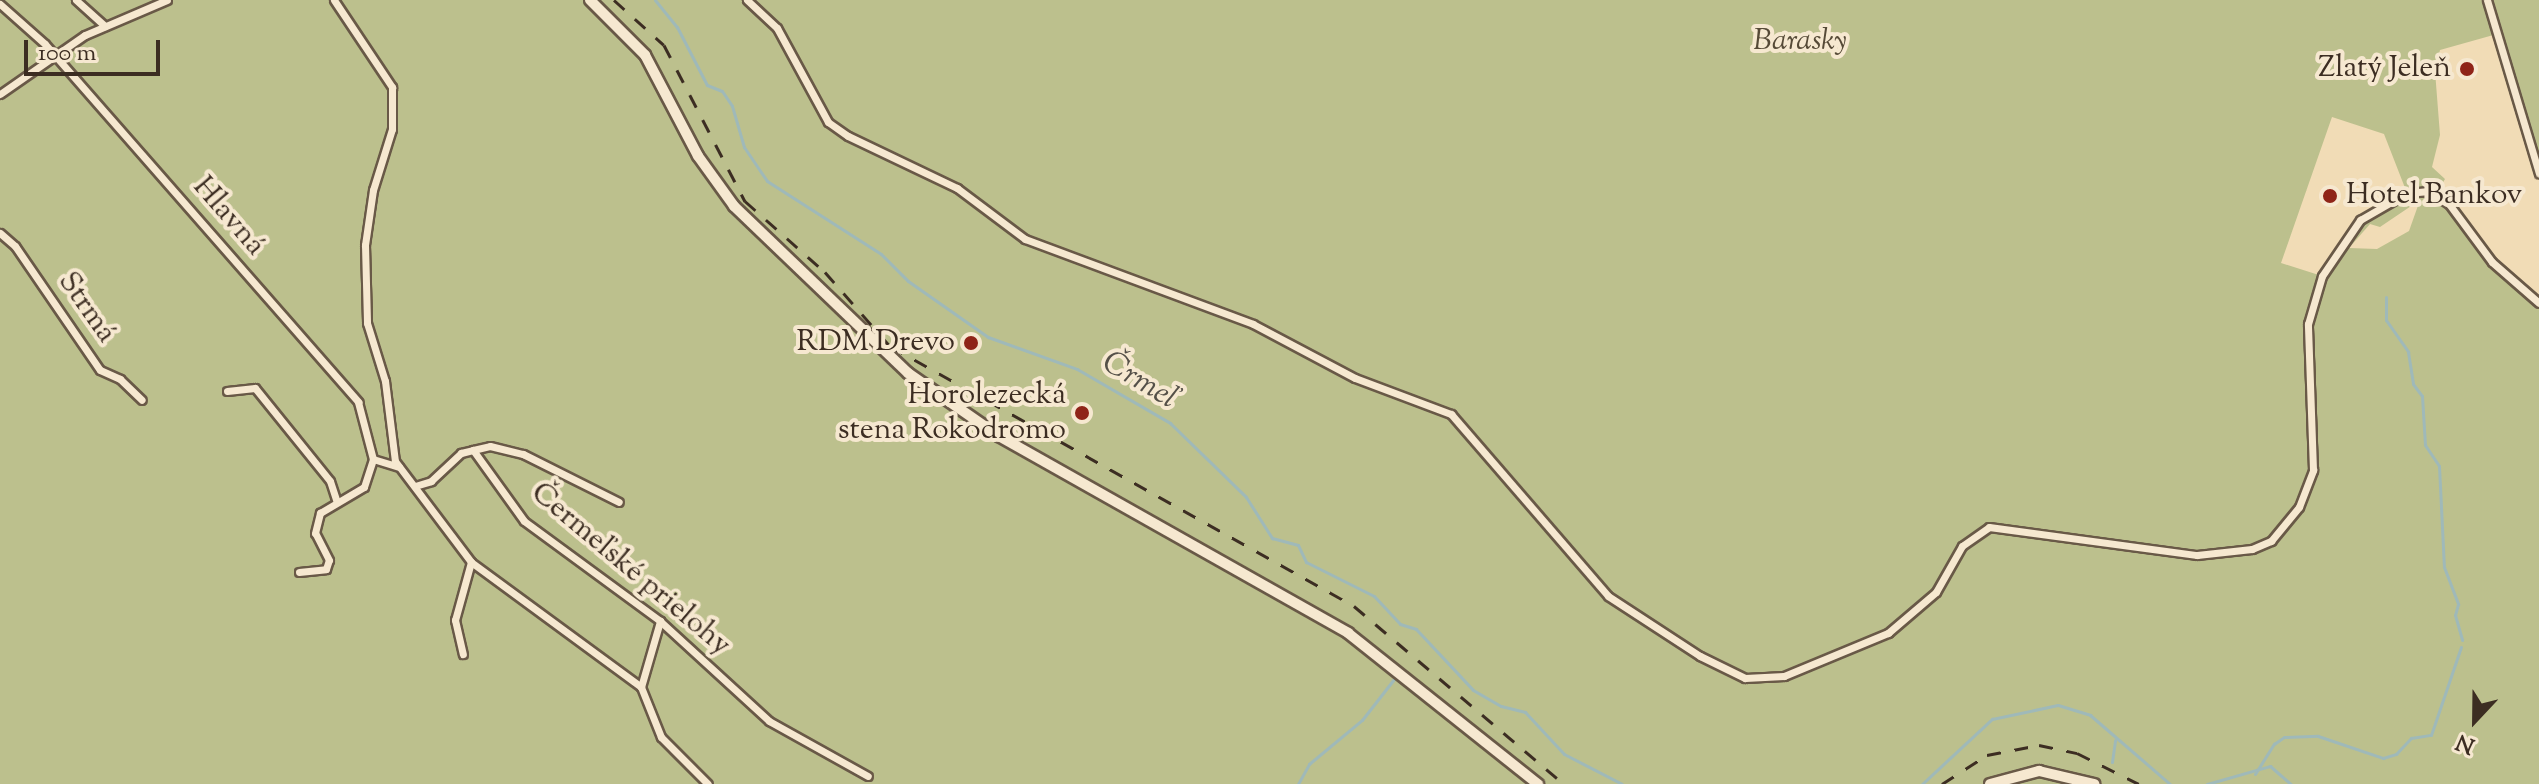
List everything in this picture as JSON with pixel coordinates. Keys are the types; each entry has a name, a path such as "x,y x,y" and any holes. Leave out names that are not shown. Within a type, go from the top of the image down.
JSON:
{"main road":[{"path":"590,0 645,55 698,156 734,206 908,373 986,428 1348,633 1406,673 1538,784"},
{"path":"1990,784 2039,771 2094,784"}],"street":[{"path":"76,0 105,26"},
{"path":"334,0 392,87 392,129 373,190 363,273 369,336 385,381 399,467 471,562 641,687 661,737 708,784"},
{"path":"747,0 777,28 828,122 848,136 957,188 1025,239 1253,324 1355,378 1451,414 1608,596 1700,656 1745,678 1784,676 1888,633 1928,600 1962,546 1989,527 2197,555 2262,546 2288,523 2311,478 2315,441 2309,353 2310,311 2339,245 2367,215 2415,191 2429,191 2449,204 2492,262 2539,303"},
{"path":"2487,0 2539,173"},
{"path":"1,91 53,53 160,1"},
{"name":"Hlavná","path":"0,4 53,53 358,402 373,459"},
{"name":"Strmá","path":"0,233 15,246 100,370 120,379 142,400"},
{"path":"227,391 255,388 330,481 337,502"},
{"path":"415,486 431,481 461,453 490,446 523,454 619,502"},
{"name":"Čermeľské prielohy","path":"473,450 524,521 660,621 769,721 868,776"},
{"path":"299,572 326,569 329,560 315,533 320,513 364,487 373,459 399,467"},
{"path":"463,654 455,620 471,562"},
{"path":"641,687 660,621"}],"green space":[{"name":"Barasky","path":"0,0 2539,0 2539,173 2497,34 2440,50 2435,71 2440,135 2432,167 2445,179 2437,193 2492,262 2539,303 2539,784 0,784","holes":["2332,117 2384,134 2407,193 2360,221 2322,276 2281,263","2420,200 2409,231 2377,249 2349,248 2370,224 2380,227"]}],"waterway":[{"name":"Črmeľ","path":"655,0 677,27 707,85 722,91 732,106 744,147 767,181 881,254 908,281 988,337 1077,369 1170,423 1246,497 1272,538 1298,545 1306,562 1374,596 1400,624 1416,629 1473,690 1501,706 1525,712 1564,754 1622,784"},
{"path":"2386,297 2386,320 2408,352 2413,384 2422,396 2425,445 2439,466 2444,567 2458,604 2455,615 2462,640"},
{"path":"2255,774 2274,744 2284,737 2318,736 2383,758 2396,754 2411,738 2431,735 2461,647"},
{"path":"1298,784 1309,764 1362,720 1398,674"},
{"name":"Črmeľ","path":"1922,784 1992,719 2058,705 2090,715 2170,784"},
{"path":"2112,762 2115,740"},
{"name":"Črmeľ","path":"2207,784 2270,766 2291,784"}],"railway":[{"path":"614,0 664,45 745,201 825,272 890,346 1354,606 1564,784"},
{"path":"1942,784 1987,755 2039,745 2077,753 2139,784"}],"place":[{"name":"Zlatý Jeleň","path":"2467,69"},
{"name":"Hotel Bankov","path":"2330,196"},
{"name":"RDM Drevo","path":"971,343"},
{"name":"Horolezecká stena Rokodromo","path":"1082,413"}]}
